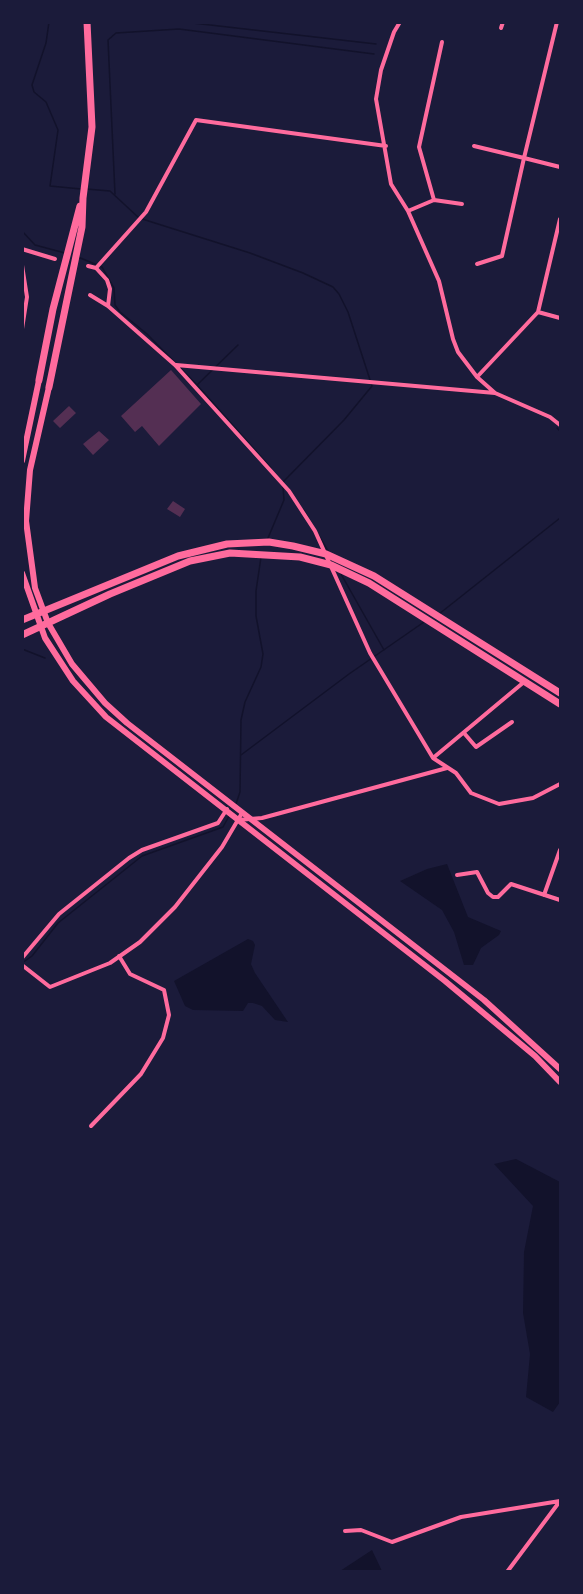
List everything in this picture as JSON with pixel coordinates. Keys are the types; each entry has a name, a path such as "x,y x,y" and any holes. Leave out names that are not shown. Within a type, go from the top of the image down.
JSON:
{"highway":[{"path":"50,387 78,251 92,127 87,22"},
{"path":"39,380 53,309 83,198"},
{"path":"22,620 178,556 208,548 269,542 326,554 374,576 561,693"},
{"path":"22,635 190,561 230,553 290,555 331,565 369,583 558,703"}],"main road":[{"path":"22,461 39,380"},
{"path":"50,387 27,497 30,557 40,627 74,681 106,717 445,981 535,1056 561,1082"},
{"path":"22,573 39,612 72,664 105,703 242,813 484,1000 561,1069"}],"street":[{"path":"400,22 394,32 381,70 376,99 391,184 408,211 439,281 453,339 477,377 495,393 550,417 561,425"},
{"path":"501,28 503,22"},
{"path":"477,264 502,256 557,22"},
{"path":"434,200 419,147 442,42"},
{"path":"96,268 146,212 196,120 386,146"},
{"path":"474,146 561,167"},
{"path":"408,211 434,200 462,204"},
{"path":"477,377 538,312 561,219"},
{"path":"22,249 55,259"},
{"path":"22,265 27,297 22,329"},
{"path":"88,266 96,268 107,280 110,289 108,306"},
{"path":"90,296 108,306 175,365 289,491 326,554 350,614 370,653 433,758 456,774 471,793 499,804 533,798 561,784"},
{"path":"538,312 561,318"},
{"path":"175,365 495,393"},
{"path":"433,758 524,682"},
{"path":"464,734 476,747 512,722"},
{"path":"237,820 262,818 447,768"},
{"path":"22,958 59,914 129,858 142,850 218,823 230,803"},
{"path":"22,965 50,987 110,963 153,931 175,907 222,847 242,813"},
{"path":"544,895 561,850"},
{"path":"457,875 477,872 488,893 493,897 498,897 511,884 561,900"},
{"path":"92,1126 103,1111 141,1074 163,1038 169,1015 164,990 130,974 119,956"},
{"path":"345,1531 360,1530 392,1542 461,1517 560,1501"},
{"path":"507,1572 560,1501"}],"shaded area":[{"path":"447,864 468,917 501,931 481,948 473,965 464,965 454,932 442,910 400,881 427,869"},
{"path":"248,939 255,945 251,964 255,973 288,1022 275,1020 262,1006 253,1003 248,1003 243,1011 193,1010 185,1006 174,981"},
{"path":"516,1159 560,1182 560,1402 553,1412 526,1397 530,1354 523,1313 524,1252 533,1206 494,1164"},
{"path":"372,1550 382,1571 340,1571"}],"building":[{"path":"171,370 201,404 159,446 142,426 135,432 121,416"},
{"path":"69,406 76,413 60,428 53,421"},
{"path":"99,431 109,440 93,455 83,444"},
{"path":"173,501 185,509 180,517 167,509"}],"waterway":[{"path":"49,22 46,43 32,85 34,92 46,102 58,130 50,186 81,189"},
{"path":"184,22 376,44"},
{"path":"115,194 108,40 116,33 179,29 374,54"},
{"path":"86,189 110,191 139,218 250,253 303,273 333,287 339,294 348,312 372,386 344,420 283,482"},
{"path":"22,231 35,245 65,253"},
{"path":"78,257 102,267 114,288 115,305 120,312 147,334 196,384"},
{"path":"238,345 197,385 271,468"},
{"path":"557,428 560,431"},
{"path":"268,538 284,500 283,487"},
{"path":"303,509 328,551"},
{"path":"439,614 560,518"},
{"path":"236,804 240,792 241,720 245,702 261,667 263,654 256,616 256,591 261,557"},
{"path":"341,574 384,650"},
{"path":"241,755 349,674 424,622"},
{"path":"22,649 45,658"},
{"path":"22,963 32,956 58,923 142,856 223,827 229,816"}]}
